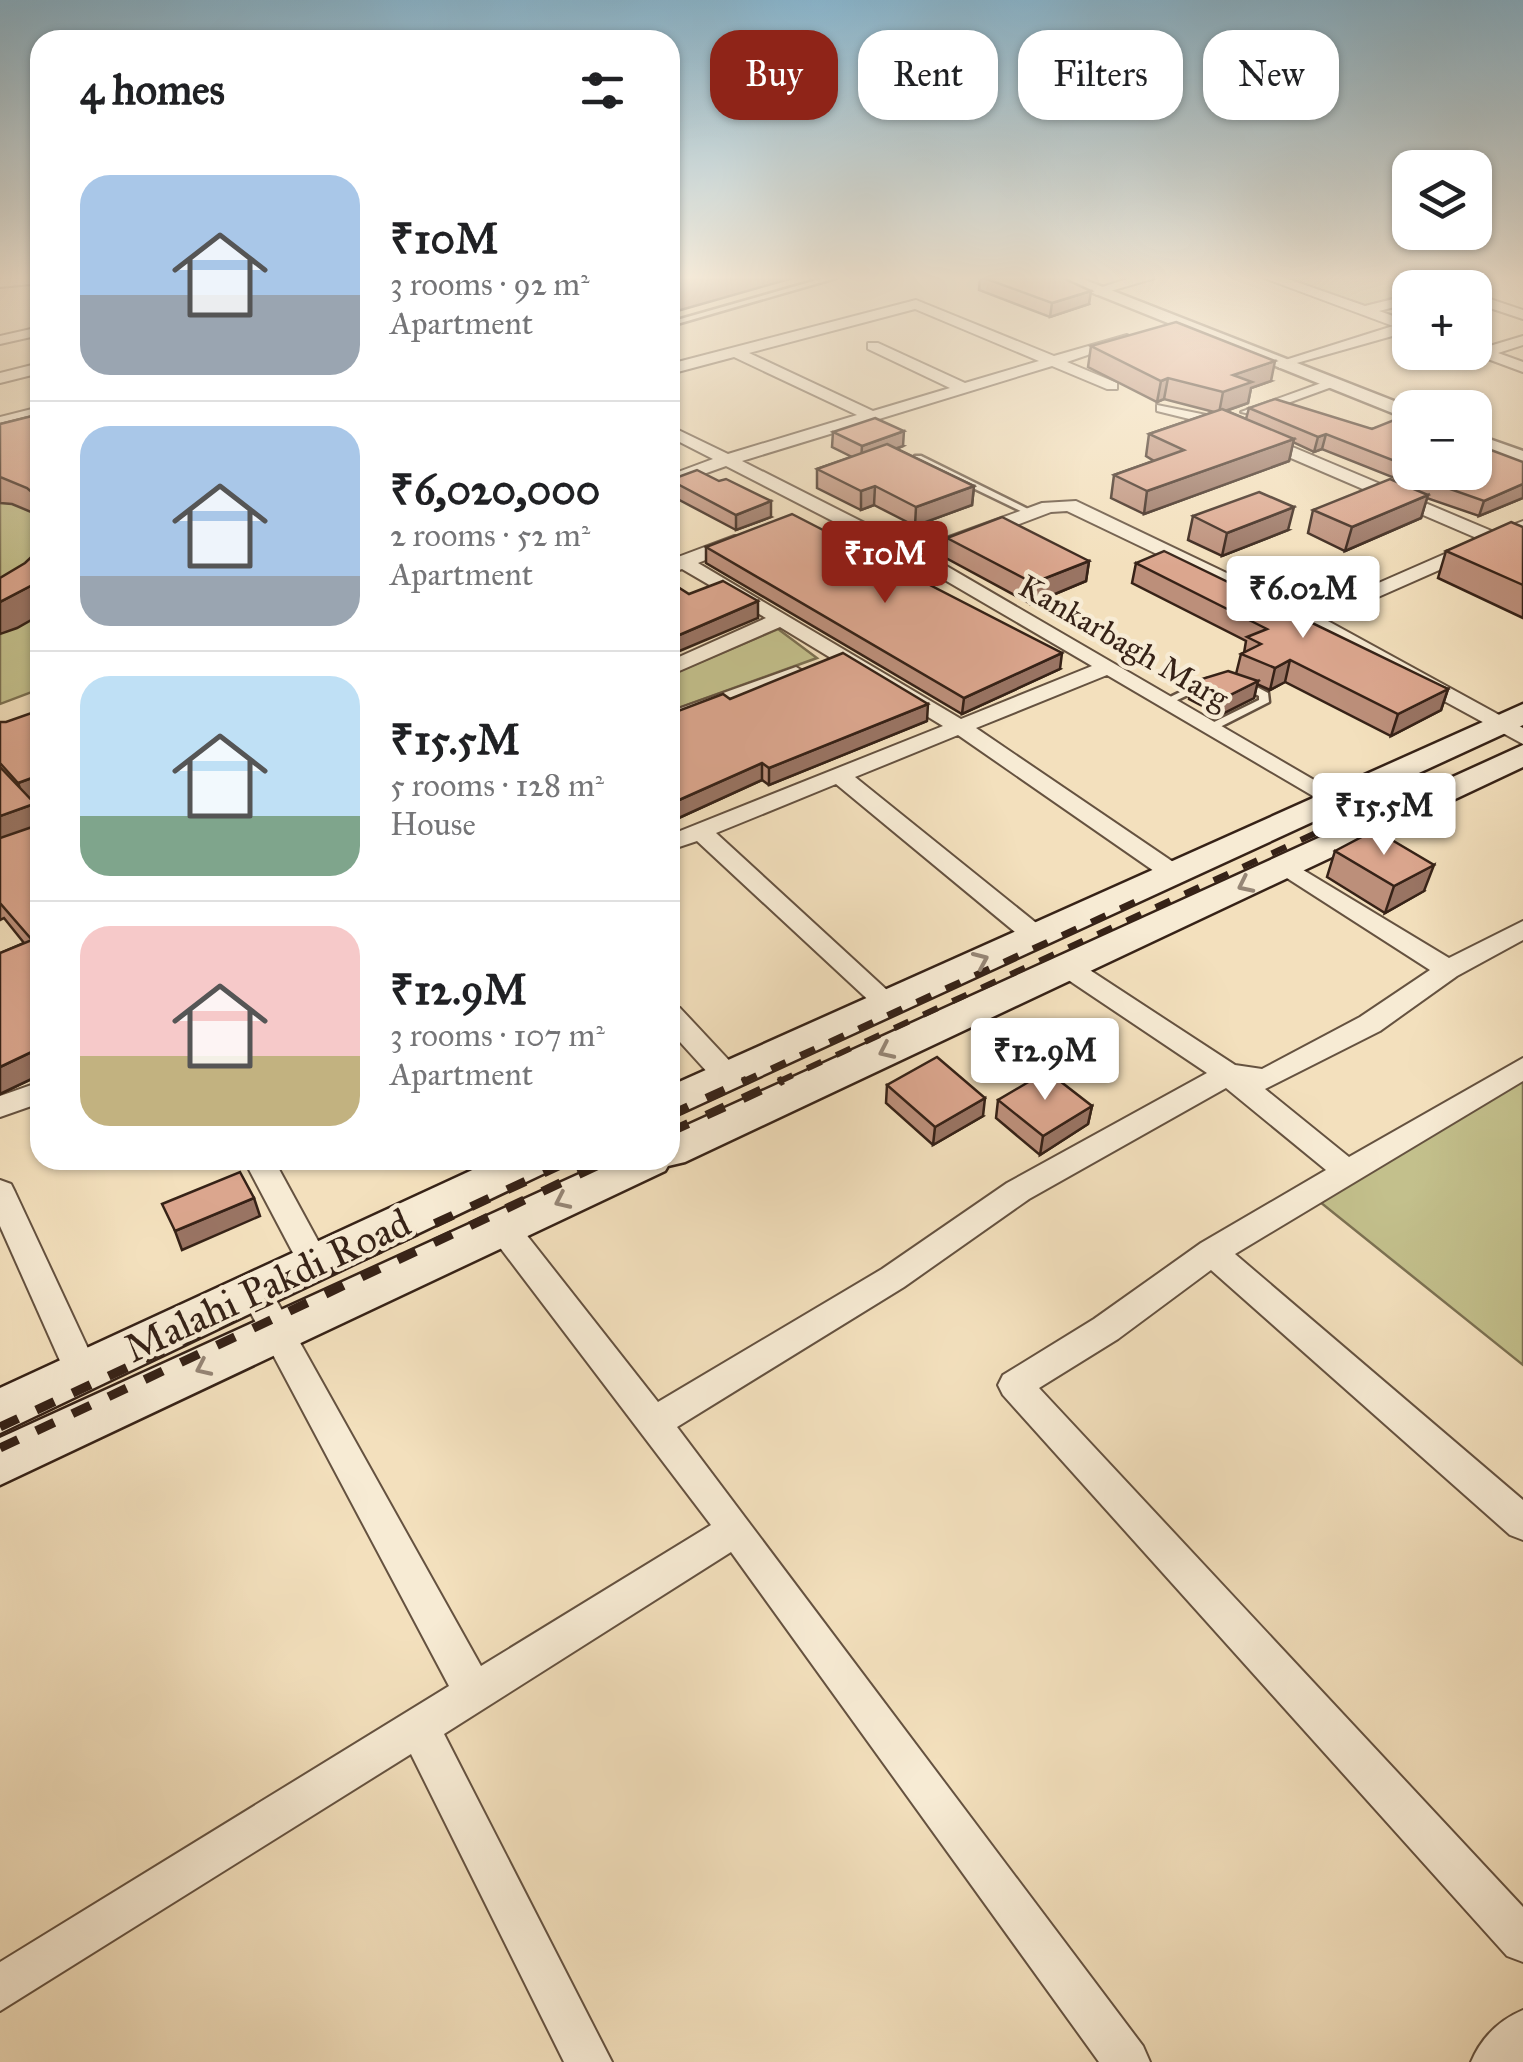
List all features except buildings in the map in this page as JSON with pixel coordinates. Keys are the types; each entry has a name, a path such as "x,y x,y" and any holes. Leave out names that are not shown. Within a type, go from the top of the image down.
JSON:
{"main road":[{"path":"680,1099 1333,798 1515,724"},
{"path":"680,1146 1070,969 1523,755"},
{"name":"Malahi Pakdi Road","path":"46,1402 254,1289 512,1170"},
{"path":"0,1462 46,1402 278,1333 628,1170"}],"street":[{"path":"783,374 871,416"},
{"path":"933,374 963,388"},
{"path":"680,478 726,460 1009,374"},
{"path":"1085,374 1112,386"},
{"path":"1307,374 1392,407"},
{"path":"1220,422 1332,384"},
{"path":"1163,408 1220,422 1494,538"},
{"path":"0,422 30,414"},
{"name":"Kankarbagh Marg","path":"680,435 812,511 916,556 1333,798"},
{"path":"1492,446 1523,458"},
{"path":"916,556 1032,513 1070,505 1515,724"},
{"path":"1310,620 1523,526"},
{"path":"680,564 752,535"},
{"path":"680,567 782,619 960,727 1173,873"},
{"path":"680,665 782,619"},
{"path":"680,714 843,656"},
{"path":"682,833 838,776 1109,667"},
{"path":"838,776 1036,936"},
{"path":"682,833 887,1002"},
{"path":"1285,866 1448,970"},
{"path":"652,1424 893,1278 1018,1192 1228,1074 1264,1079 1370,1024 1448,970 1523,929"},
{"path":"1070,969 1228,1074 1348,1172"},
{"path":"680,1025 729,1078"},
{"path":"1523,1068 1212,1252 1106,1329 1015,1385 1523,1940"},
{"path":"0,1107 30,1096"},
{"path":"265,1170 313,1261"},
{"path":"0,1192 46,1402"},
{"path":"503,1228 736,1529 1128,2062"},
{"path":"1212,1252 1522,1520"},
{"path":"254,1289 473,1691"},
{"path":"0,1988 736,1529"},
{"path":"418,1725 589,2062"},
{"path":"1494,2062 1523,2033"}],"lane":[{"path":"918,458 1032,513"},
{"path":"1167,701 1218,678"},
{"path":"1212,728 1264,702 1264,695 1232,678"}],"shaded area":[{"path":"30,428 30,693 0,704 0,436"},
{"path":"778,629 817,658 680,707 680,671"},
{"path":"1523,1068 1523,1365 1310,1194"}],"railway":[{"path":"778,1082 1318,832"},
{"path":"742,1082 1143,898"},
{"path":"680,1110 747,1080"},
{"path":"680,1127 783,1080"},
{"path":"0,1427 550,1170"},
{"path":"0,1448 588,1170"}]}
